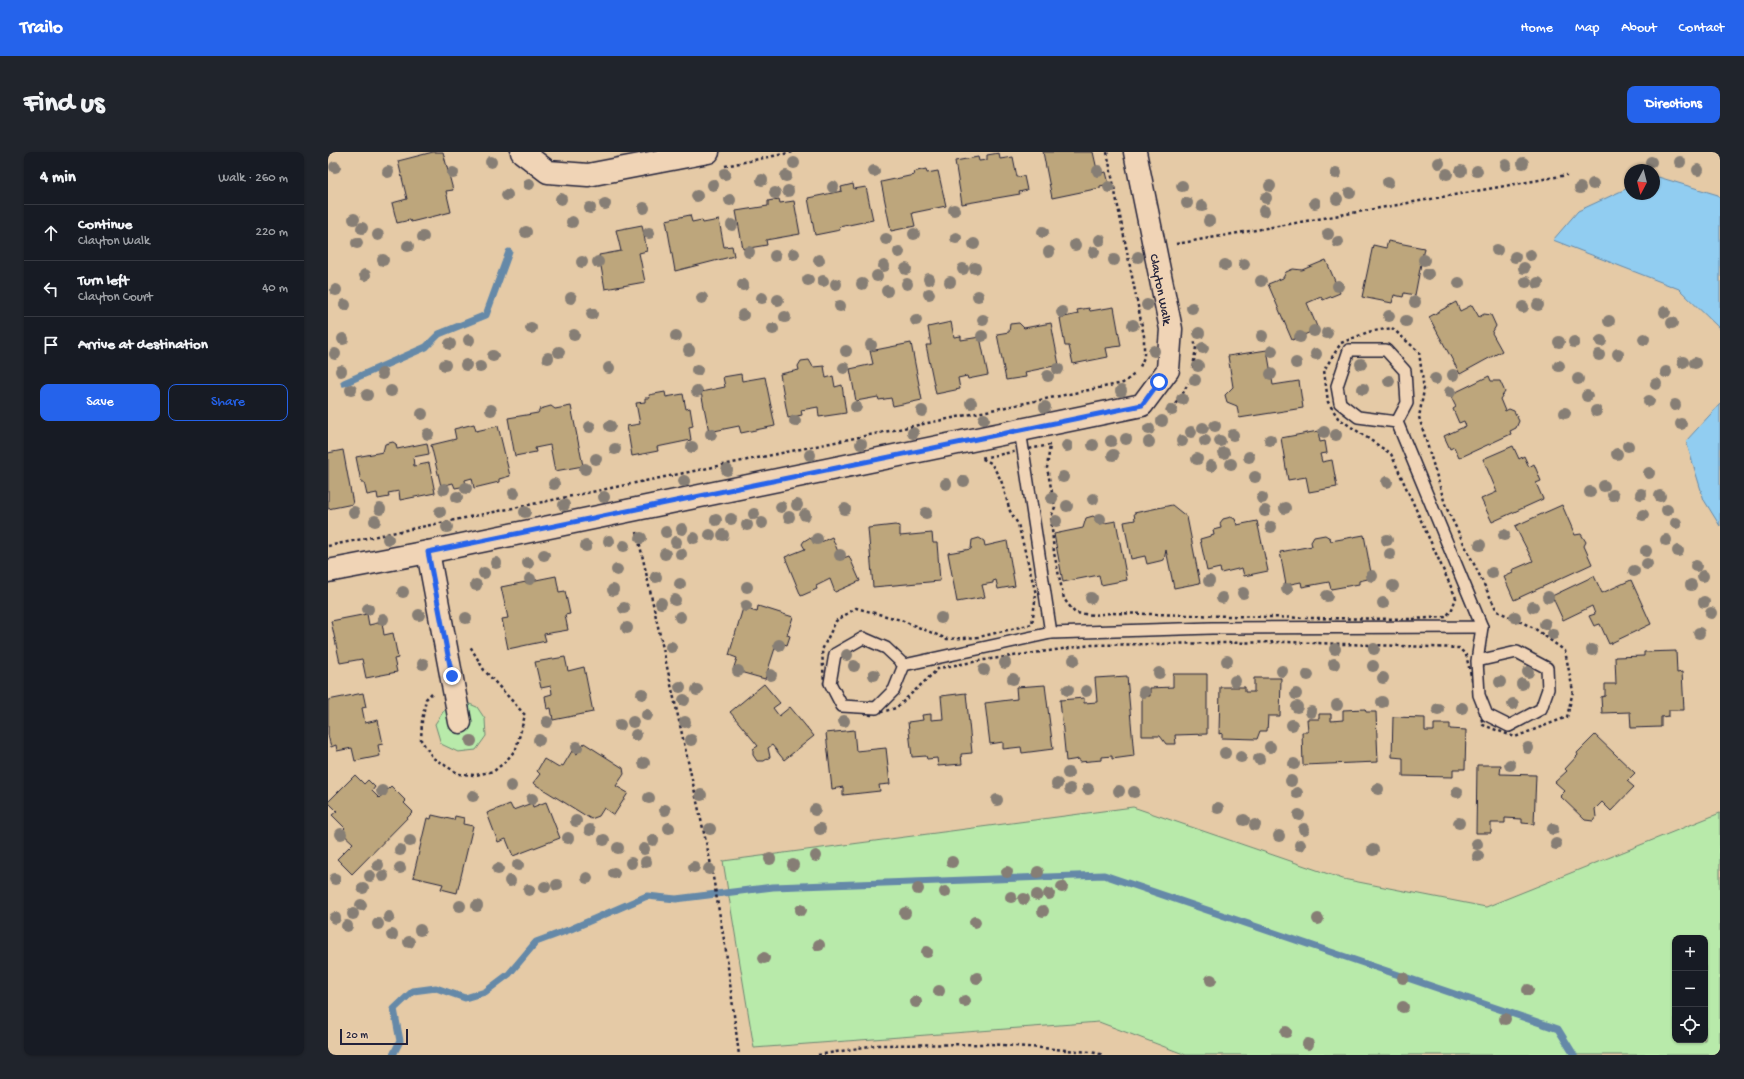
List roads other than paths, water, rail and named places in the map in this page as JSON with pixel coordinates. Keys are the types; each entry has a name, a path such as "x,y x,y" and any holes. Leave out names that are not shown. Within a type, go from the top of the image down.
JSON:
{"street":[{"path":"522,152 548,172 588,175 708,152"},
{"name":"Clayton Walk","path":"328,571 1022,440 1142,405 1168,370 1171,328 1135,152"},
{"path":"428,552 460,722"}],"lane":[{"path":"1349,350 1386,350 1405,371 1407,403 1397,422 1358,417 1340,404 1337,386 1349,350"},
{"path":"1397,422 1482,627 1477,661 1479,694 1487,714 1509,726 1541,709 1548,689 1546,668 1517,652 1477,661"},
{"path":"1022,440 1051,633"},
{"path":"904,665 1051,633 1212,628 1482,627"},
{"path":"863,638 886,648 904,665 894,690 876,708 842,706 830,683 835,654 863,638"}],"water":[{"path":"1660,178 1718,195 1720,198 1720,329 1679,289 1553,240 1578,211 1624,190 1624,200 1660,200"},
{"path":"1720,404 1720,526 1704,500 1686,441"}],"waterway":[{"path":"344,383 426,347 439,334 486,315 509,252"},
{"path":"393,1055 400,1041 394,1009 413,991 436,988 465,998 485,992 509,974 536,942 571,929 647,896 676,899 773,887 1104,875 1558,1029 1574,1055"}]}
